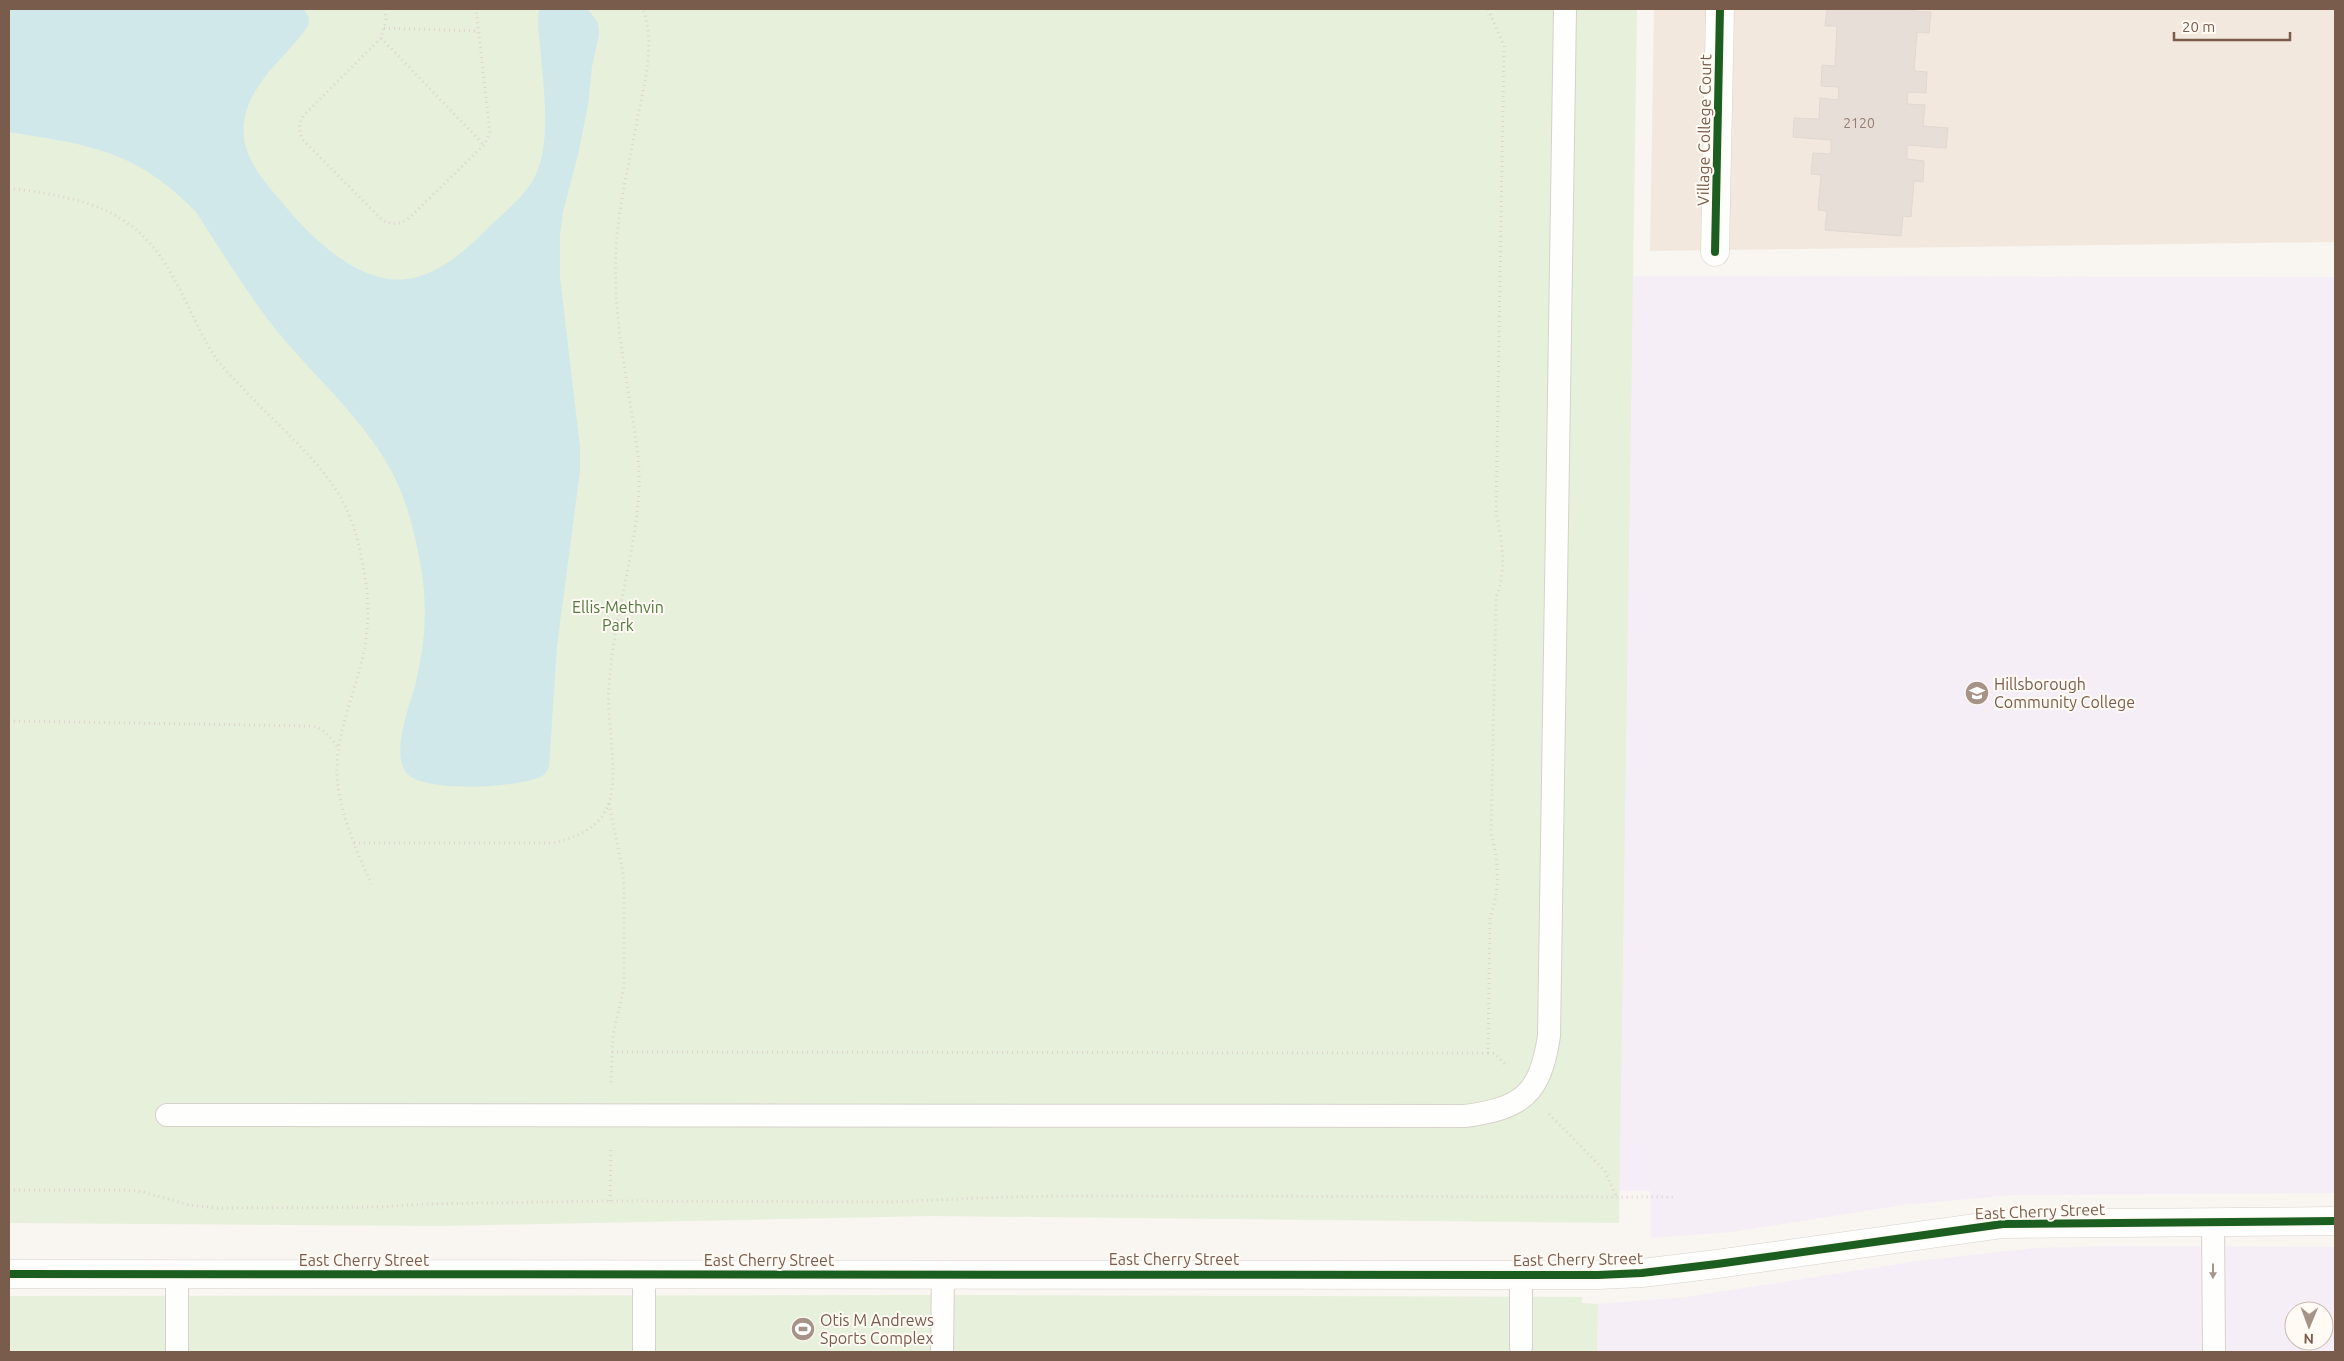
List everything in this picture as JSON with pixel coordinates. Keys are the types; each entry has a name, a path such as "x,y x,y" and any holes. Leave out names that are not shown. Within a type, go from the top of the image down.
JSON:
{"street":[{"name":"Village College Court","path":"1715,252 1720,9"},
{"name":"East Cherry Street","path":"9,1274 1598,1274 1685,1268 2002,1224 2335,1220"}],"lane":[{"path":"167,1115 1465,1116 1499,1110 1516,1102 1530,1092 1545,1062 1548,1036 1565,9"},
{"path":"2212,1222 2214,1352"},
{"path":"942,1352 943,1273"},
{"path":"177,1274 177,1352"},
{"path":"644,1274 644,1352"},
{"path":"1521,1347 1522,1274"}],"path":[{"path":"385,9 384,28 381,38 299,122 302,139 382,220 390,224 398,224 407,220 484,145 490,133 476,9"},
{"path":"611,1089 612,1052 616,1016 624,987 624,889 623,872 609,803 612,772 609,686 618,621 635,528 639,479 638,455 617,304 616,249 623,196 649,54 648,29 643,9"},
{"path":"1488,9 1504,46 1496,513 1501,532 1502,584 1496,597 1491,834 1497,852 1494,906 1490,917 1488,1053"},
{"path":"384,28 478,31"},
{"path":"381,38 484,145"},
{"path":"9,188 59,195 83,201 126,222 147,239 172,274 216,358 251,398 319,467 343,501 354,531 365,577 368,608 364,651 339,750 338,787 342,809 371,884"},
{"path":"9,720 311,726 320,727 330,736 339,750"},
{"path":"354,843 553,843 570,839 587,831 599,820 609,803"},
{"path":"612,1052 1494,1053 1512,1071"},
{"path":"1544,1108 1605,1171 1616,1196"},
{"path":"610,1200 611,1137"},
{"path":"9,1190 126,1190 143,1192 189,1205 217,1208 379,1208 424,1204 610,1200 893,1202 1028,1197 1673,1196"}],"shaded area":[{"path":"1654,9 2335,9 2335,242 1650,251"},
{"name":"Hillsborough Community College","path":"1626,276 2335,277 2335,1193 2013,1195 1903,1205 1733,1232 1651,1238 1650,1191 1618,1191 1613,1109"},
{"path":"2112,1246 2335,1247 2335,1352 1597,1352 1598,1304 1686,1297 1917,1261 2035,1248"}],"green space":[{"name":"Ellis-Methvin Park","path":"9,9 1637,9 1619,1223 931,1216 441,1226 9,1223"},
{"name":"Otis M Andrews Sports Complex","path":"943,1295 1582,1297 1582,1303 1598,1304 1597,1352 9,1352 9,1296"}],"water":[{"path":"9,9 304,9 309,18 308,26 253,94 244,122 245,145 259,174 294,216 326,248 364,272 384,278 405,279 426,274 443,266 473,243 514,204 527,189 536,174 541,160 545,128 538,28 539,9 588,9 598,23 599,34 592,67 588,105 578,155 563,212 560,236 560,277 580,447 580,471 557,646 549,767 543,775 513,784 470,787 429,783 414,778 405,771 401,762 401,739 421,659 425,616 419,556 408,511 398,483 384,457 367,433 269,321 196,212 174,191 153,175 132,163 110,154 64,141 9,132"}],"building":[{"path":"1827,9 1913,9 1913,11 1931,12 1929,33 1917,32 1914,71 1927,72 1926,93 1908,92 1907,104 1925,105 1923,126 1948,128 1946,148 1907,145 1907,159 1924,161 1923,182 1914,181 1911,217 1903,216 1901,236 1825,230 1827,211 1818,210 1821,175 1811,174 1813,153 1831,154 1831,140 1793,137 1794,118 1819,119 1820,98 1838,100 1839,87 1821,86 1822,65 1835,66 1837,26 1825,26"}],"cycle path":[{"path":"1715,252 1720,9"},
{"path":"9,1274 1598,1275 1642,1273 1717,1264 2003,1224 2335,1221"}],"place":[{"name":"Hillsborough Community College","path":"1977,693"},
{"name":"Otis M Andrews Sports Complex","path":"803,1329"}]}
